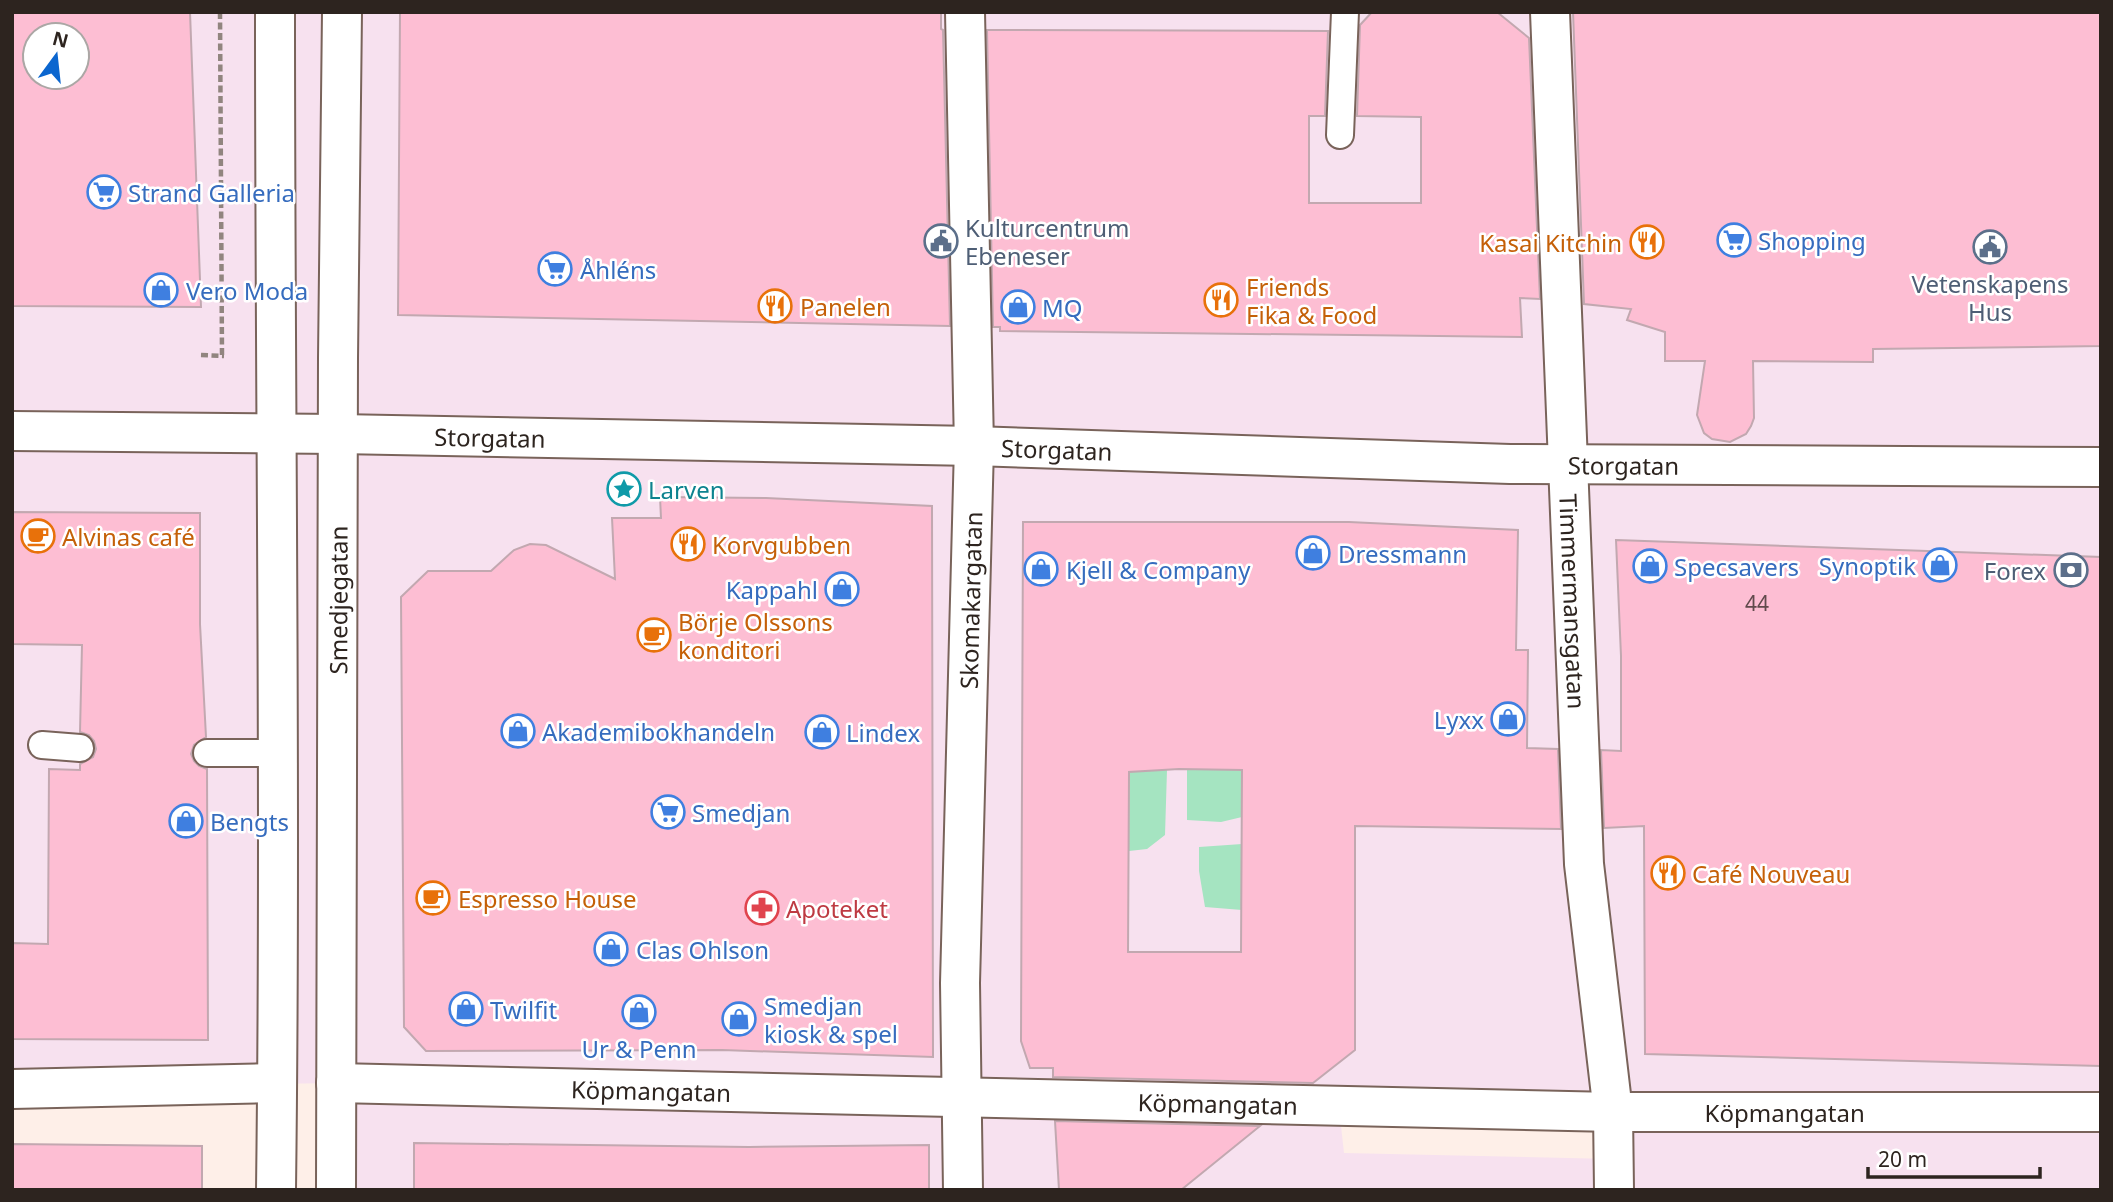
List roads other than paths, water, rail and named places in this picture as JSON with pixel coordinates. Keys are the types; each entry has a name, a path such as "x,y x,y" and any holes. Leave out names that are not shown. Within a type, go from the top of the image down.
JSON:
{"street":[{"path":"275,12 278,753 276,1190"},
{"name":"Smedjegatan","path":"336,1190 342,12"},
{"name":"Skomakargatan","path":"964,1190 960,983 974,446 965,12"},
{"name":"Timmermansgatan","path":"1550,12 1584,864 1613,1112 1614,1190"},
{"name":"Storgatan","path":"12,431 974,446 1570,464 2101,467"},
{"path":"12,1089 277,1083"},
{"name":"Köpmangatan","path":"335,1083 1613,1112 2101,1112"}],"lane":[{"path":"1340,135 1345,12"},
{"path":"42,746 80,748"},
{"path":"207,753 278,753"}],"place":[{"name":"Strand Galleria","path":"104,192"},
{"name":"Shopping","path":"1734,240"},
{"name":"Kulturcentrum Ebeneser","path":"941,241"},
{"name":"Kasai Kitchin","path":"1647,242"},
{"name":"Vetenskapens Hus","path":"1990,247"},
{"name":"Åhléns","path":"555,269"},
{"name":"Vero Moda","path":"161,290"},
{"name":"Friends Fika & Food","path":"1221,300"},
{"name":"Panelen","path":"775,306"},
{"name":"MQ","path":"1018,307"},
{"name":"Larven","path":"624,489"},
{"name":"Alvinas café","path":"38,536"},
{"name":"Korvgubben","path":"688,544"},
{"name":"Dressmann","path":"1313,553"},
{"name":"Synoptik","path":"1940,565"},
{"name":"Specsavers","path":"1650,566"},
{"name":"Kjell & Company","path":"1041,569"},
{"name":"Forex","path":"2071,570"},
{"name":"Kappahl","path":"842,589"},
{"name":"Börje Olssons konditori","path":"654,635"},
{"name":"Lyxx","path":"1508,719"},
{"name":"Akademibokhandeln","path":"518,731"},
{"name":"Lindex","path":"822,732"},
{"name":"Smedjan","path":"668,812"},
{"name":"Bengts","path":"186,821"},
{"name":"Café Nouveau","path":"1668,873"},
{"name":"Espresso House","path":"433,898"},
{"name":"Apoteket","path":"762,908"},
{"name":"Clas Ohlson","path":"611,949"},
{"name":"Twilfit","path":"466,1009"},
{"name":"Ur & Penn","path":"639,1012"},
{"name":"Smedjan kiosk & spel","path":"739,1019"}]}
